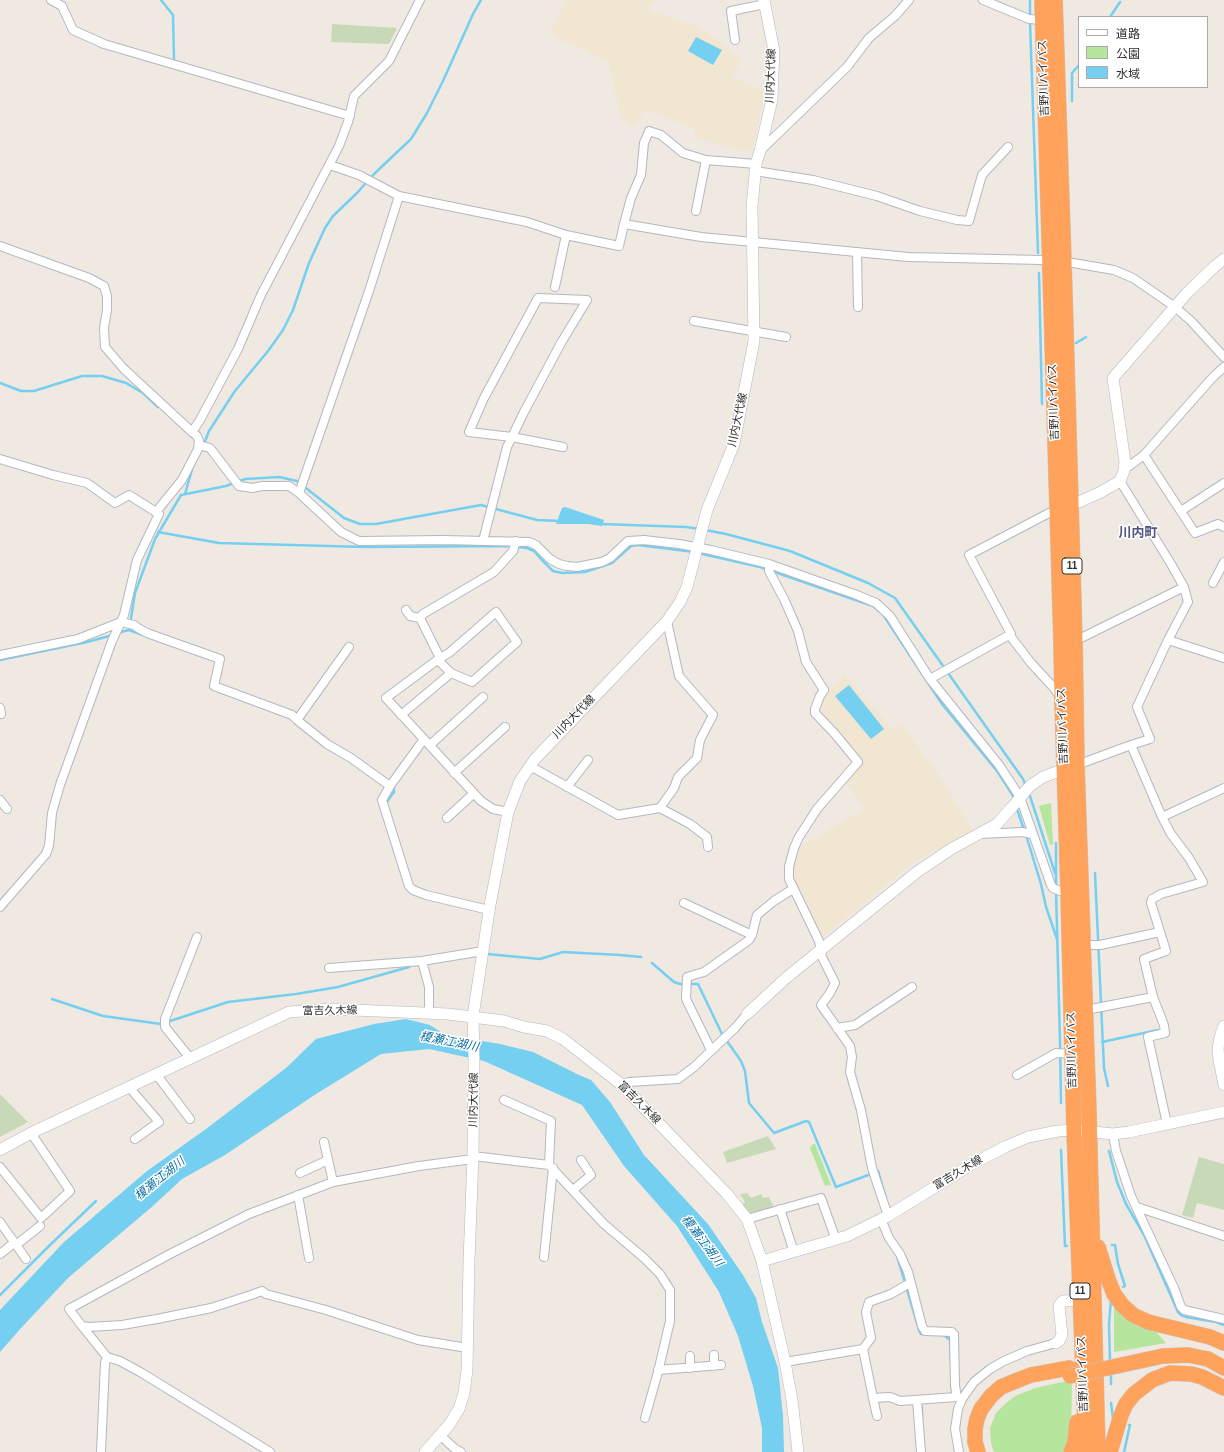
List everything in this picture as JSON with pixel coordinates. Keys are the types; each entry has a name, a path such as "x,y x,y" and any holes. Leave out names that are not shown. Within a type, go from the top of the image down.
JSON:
{"highway":[{"name":"吉野川バイパス","path":"1042,0 1034,19 1057,262 1070,504 1075,641 1071,767 1059,890 1064,1054 1074,1130 1086,1452"},
{"name":"吉野川バイパス","path":"1055,0 1057,512 1062,700 1093,945 1096,1008 1090,1132 1098,1452"},
{"path":"1092,1229 1114,1294 1122,1305 1133,1315 1148,1322 1210,1337 1224,1343"},
{"path":"1117,1362 1160,1349 1187,1347 1208,1350 1224,1358"},
{"path":"988,1452 983,1432 985,1422 990,1411 1005,1396 1020,1388 1069,1372 1117,1362 1163,1356 1188,1355 1208,1359 1224,1368"},
{"path":"978,1452 975,1442 977,1419 981,1409 991,1396 1001,1387 1031,1375 1069,1372"},
{"path":"1110,1452 1126,1404 1134,1394 1152,1380 1170,1373 1191,1374 1202,1377 1224,1388"},
{"path":"1071,1452 1075,1442 1077,1417 1084,1387"}],"main road":[{"name":"川内大代線","path":"425,1452 450,1425 459,1409 467,1370 473,1157 473,1016 508,812 520,781 535,759 667,621 680,602 687,587 707,510 734,444 754,341 752,207 755,168 772,98 774,51 764,2"},
{"path":"1070,504 1079,502 1101,492 1120,480 1125,469 1113,378 1187,293 1223,263"},
{"path":"747,1014 786,978 917,872 951,849 997,824 1021,797 1043,777 1071,767"},
{"name":"富吉久木線","path":"0,1150 31,1133 289,1012 330,1009 473,1016 504,1021 524,1027 547,1031 563,1039 622,1085 727,1194 747,1219 762,1261 847,1236 885,1217 972,1164 1007,1146 1036,1134 1074,1130 1113,1134 1224,1112"},
{"path":"1224,1026 1220,1034 1218,1048 1224,1085"},
{"path":"762,1261 785,1362 792,1400 798,1452"},
{"path":"1056,1343 1062,1335 1060,1303 1063,1301 1080,1300"}],"street":[{"path":"51,0 62,6 73,30 104,44 350,116"},
{"path":"192,432 238,349 260,294 330,165 350,116 354,96 390,61 420,0"},
{"path":"760,151 847,67 869,38 895,16 909,0"},
{"path":"983,0 1034,19"},
{"path":"735,40 731,11 764,2"},
{"path":"330,165 359,175 399,196 527,222 566,235 619,246 630,198 641,175 644,143 649,131 661,135 683,153 706,160 813,180 877,196 949,218 969,221 982,175 1008,147"},
{"path":"696,211 706,160"},
{"path":"301,487 369,291 399,196"},
{"path":"624,224 701,238 908,257 1057,262 1114,270 1133,278 1176,307 1192,321 1224,357"},
{"path":"555,288 566,235"},
{"path":"0,246 89,278 104,286 107,296 107,310 104,328 105,347 124,369 197,436 203,445 210,448 234,482 239,486 252,488 263,486 301,487 342,532 359,541 483,541 515,546 529,542 536,545 550,559 559,564 577,567 602,562 610,558 628,541 644,540 769,568 857,595 876,603 890,616 930,679 999,765 1021,797 1027,833 1059,890"},
{"path":"857,252 858,308"},
{"path":"483,541 507,447 512,436 561,343 587,300 538,298 484,398 469,432 512,436 563,447"},
{"path":"694,321 786,337"},
{"path":"1125,469 1144,455 1213,377 1224,368"},
{"path":"156,512 182,480 198,449 203,445"},
{"path":"1144,455 1195,533 1218,524 1224,527"},
{"path":"0,459 53,475 87,483 115,503 129,495 159,514 137,560 123,622 116,633 60,785 52,813 49,846 46,854 0,907"},
{"path":"1071,767 1150,739 1137,707 1168,640 1188,602 1184,587 1120,480"},
{"path":"1181,511 1224,483"},
{"path":"1057,512 1049,513 969,555 1012,634 1011,637 1027,658 1054,688 1062,700"},
{"path":"420,618 423,614 494,572 515,546"},
{"path":"1212,584 1224,562"},
{"path":"769,568 798,632 806,662 824,690 820,696 815,713 858,762 817,809 799,837 794,848 788,874 790,884 819,941 822,957 835,983 821,1005 850,1046 852,1057 850,1072 861,1110 872,1168 890,1238 900,1254 908,1272 908,1284 925,1331 952,1332 954,1334 955,1386 959,1398 956,1420 956,1439 959,1452"},
{"path":"1075,641 1184,587"},
{"path":"406,610 410,616 420,618"},
{"path":"420,618 439,659 450,673 472,682 517,642 496,612 449,653 439,659 386,698 481,802 493,809 508,812"},
{"path":"660,808 674,788 678,777 697,758 700,740 714,715 679,676 667,621"},
{"path":"0,655 73,641 123,622 134,625 146,633 220,659 214,686 292,715 327,744 351,758 390,786"},
{"path":"930,679 1012,634"},
{"path":"1168,640 1224,658"},
{"path":"297,720 349,647"},
{"path":"401,715 450,673"},
{"path":"430,746 483,697"},
{"path":"454,773 505,727"},
{"path":"424,739 390,786 382,800 409,886 413,890 426,895 490,910"},
{"path":"1131,745 1171,834 1190,858 1203,882 1161,894 1152,898 1151,903 1166,951 1144,959 1153,997 1164,1025 1165,1033 1148,1037 1167,1124"},
{"path":"567,787 588,760"},
{"path":"530,766 618,815 660,808 690,824 707,837 708,847"},
{"path":"1162,816 1224,788"},
{"path":"447,818 473,794"},
{"path":"0,800 6,809"},
{"path":"979,834 1027,833"},
{"path":"711,1050 687,1001 687,978 704,972 748,940 752,935 757,915 774,901 793,889"},
{"path":"684,903 752,935"},
{"path":"1093,945 1160,932"},
{"path":"190,1058 164,1027 197,937"},
{"path":"329,968 422,961 483,951"},
{"path":"422,961 429,987 429,1013"},
{"path":"837,1028 855,1025 912,987"},
{"path":"1096,1008 1153,997"},
{"path":"622,1085 629,1082 678,1079 694,1067 725,1038 747,1014"},
{"path":"1017,1075 1064,1054"},
{"path":"156,1074 190,1119"},
{"path":"129,1087 159,1122 135,1139"},
{"path":"504,1100 551,1121 551,1166 544,1257"},
{"path":"0,1167 40,1218 70,1191 31,1133"},
{"path":"1113,1134 1118,1159 1131,1196 1181,1307 1184,1310 1224,1319"},
{"path":"324,1142 333,1182"},
{"path":"270,1452 120,1360 107,1357 69,1309 225,1225 298,1195 333,1182 473,1157 551,1166 604,1224 644,1258 660,1274 670,1290 670,1321 645,1418"},
{"path":"300,1174 328,1160"},
{"path":"573,1190 591,1175 581,1160"},
{"path":"298,1195 309,1258"},
{"path":"747,1219 821,1198 836,1240"},
{"path":"1137,1207 1224,1236"},
{"path":"780,1209 794,1252"},
{"path":"0,1222 26,1259"},
{"path":"0,1254 40,1226"},
{"path":"785,1362 863,1349 871,1338 866,1312 869,1302 891,1294 908,1284"},
{"path":"82,1326 122,1325 211,1308 252,1296 262,1291 266,1294 326,1310 418,1340 468,1348"},
{"path":"873,1398 890,1397 900,1401 959,1398 982,1375 998,1364 1027,1351 1056,1343"},
{"path":"863,1349 877,1416"},
{"path":"658,1370 718,1366 714,1355"},
{"path":"690,1356 690,1368"},
{"path":"101,1452 105,1363 107,1357"},
{"path":"917,1400 921,1452"},
{"path":"440,1435 454,1448 461,1452"}],"shaded area":[{"path":"566,0 656,0 649,10 691,25 697,25 742,59 732,77 766,92 752,150 741,151 692,137 696,130 650,111 642,113 635,128 622,121 608,62 549,34"},
{"path":"843,673 893,730 902,723 927,761 930,760 973,831 914,862 820,939 792,882 791,874 799,847 864,809 845,781 862,761 839,734 819,714 819,709 827,692"}],"green space":[{"path":"332,24 397,28 389,44 331,42"},
{"path":"1051,803 1053,844 1050,845 1039,806"},
{"path":"0,1094 28,1122 0,1137"},
{"path":"768,1136 776,1149 727,1163 723,1152"},
{"path":"813,1144 815,1144 831,1185 825,1186 810,1148"},
{"path":"1199,1157 1224,1164 1224,1210 1197,1203 1193,1218 1182,1215"},
{"path":"747,1193 751,1198 761,1194 763,1198 769,1197 774,1207 755,1214 747,1214 741,1206 745,1202 740,1194"},
{"path":"1114,1306 1127,1319 1137,1326 1156,1332 1166,1343 1114,1352"},
{"path":"1072,1380 1071,1435 1066,1452 994,1452 991,1443 990,1428 996,1413 1005,1404 1015,1396 1035,1388"}],"water":[{"path":"696,37 722,50 713,65 688,51"},
{"path":"565,507 604,520 602,526 588,524 556,524 562,508"},
{"path":"849,685 884,729 871,739 835,696"},
{"name":"榎瀬江湖川","path":"406,1019 430,1025 445,1035 500,1044 533,1052 591,1080 610,1102 644,1155 708,1224 743,1275 756,1298 762,1322 778,1368 783,1416 784,1452 762,1452 762,1428 753,1386 738,1336 719,1292 677,1226 624,1166 582,1105 484,1061 429,1049 381,1054 316,1094 225,1155 182,1179 154,1205 68,1278 0,1352 0,1310 64,1242 147,1171 206,1129 286,1068 316,1039 374,1024"}],"waterway":[{"path":"161,0 173,15 174,59"},
{"path":"204,444 209,431 235,391 283,330 293,310 309,263 325,228 333,216 411,139 427,113 481,0"},
{"path":"1030,0 1030,17"},
{"path":"1111,16 1120,2"},
{"path":"1030,22 1038,253"},
{"path":"1072,101 1072,73 1078,66"},
{"path":"1039,273 1042,404"},
{"path":"1076,343 1086,337"},
{"path":"0,383 21,391 34,391 82,376 102,376 126,383 143,393 158,407"},
{"path":"185,494 193,466"},
{"path":"117,633 129,630 135,593 155,539 181,495 226,486 245,479 279,477 297,481 344,518 360,524 376,524 481,505 537,520 560,521"},
{"path":"601,524 686,527 700,529"},
{"path":"705,530 790,551 868,583 895,598 1023,779 1026,786"},
{"path":"158,532 219,543 365,547 509,546 527,548 534,551 553,571 562,573 585,572 612,563 631,546 638,545 694,552"},
{"path":"698,553 760,567 873,606 878,610"},
{"path":"882,613 942,704 997,771 1014,799"},
{"path":"129,630 143,635"},
{"path":"0,660 87,642 113,635"},
{"path":"324,746 335,753"},
{"path":"386,803 394,792 394,788"},
{"path":"1029,793 1055,873"},
{"path":"1016,806 1024,830"},
{"path":"1026,835 1041,884 1046,907 1057,939"},
{"path":"1056,843 1056,886"},
{"path":"1095,873 1104,1068 1108,1086"},
{"path":"1056,891 1061,1103"},
{"path":"487,954 540,959 563,952 641,957"},
{"path":"652,963 674,982 680,984 698,984 722,1034 741,1061 745,1071 749,1103 774,1133 806,1121 809,1122 836,1187 871,1174"},
{"path":"52,999 103,1016 161,1024 228,1002 296,994 338,987 409,967"},
{"path":"1102,1042 1158,1030"},
{"path":"1061,1150 1065,1246 1067,1246"},
{"path":"1109,1151 1117,1182 1126,1204 1144,1235 1178,1312 1186,1317 1216,1322 1224,1325"},
{"path":"877,1172 878,1171 886,1198"},
{"path":"0,1295 96,1201"},
{"path":"1112,1245 1115,1245 1118,1264 1125,1286 1123,1287"},
{"path":"897,1256 919,1330 921,1334 925,1334"},
{"path":"1110,1362 1109,1324 1111,1299"},
{"path":"944,1335 950,1340 951,1363"},
{"path":"1111,1373 1111,1384"},
{"path":"1111,1403 1113,1418"},
{"path":"922,1407 922,1419"},
{"path":"1124,1452 1129,1425"}],"district":[{"name":"川内町","path":"1138,533"}]}
